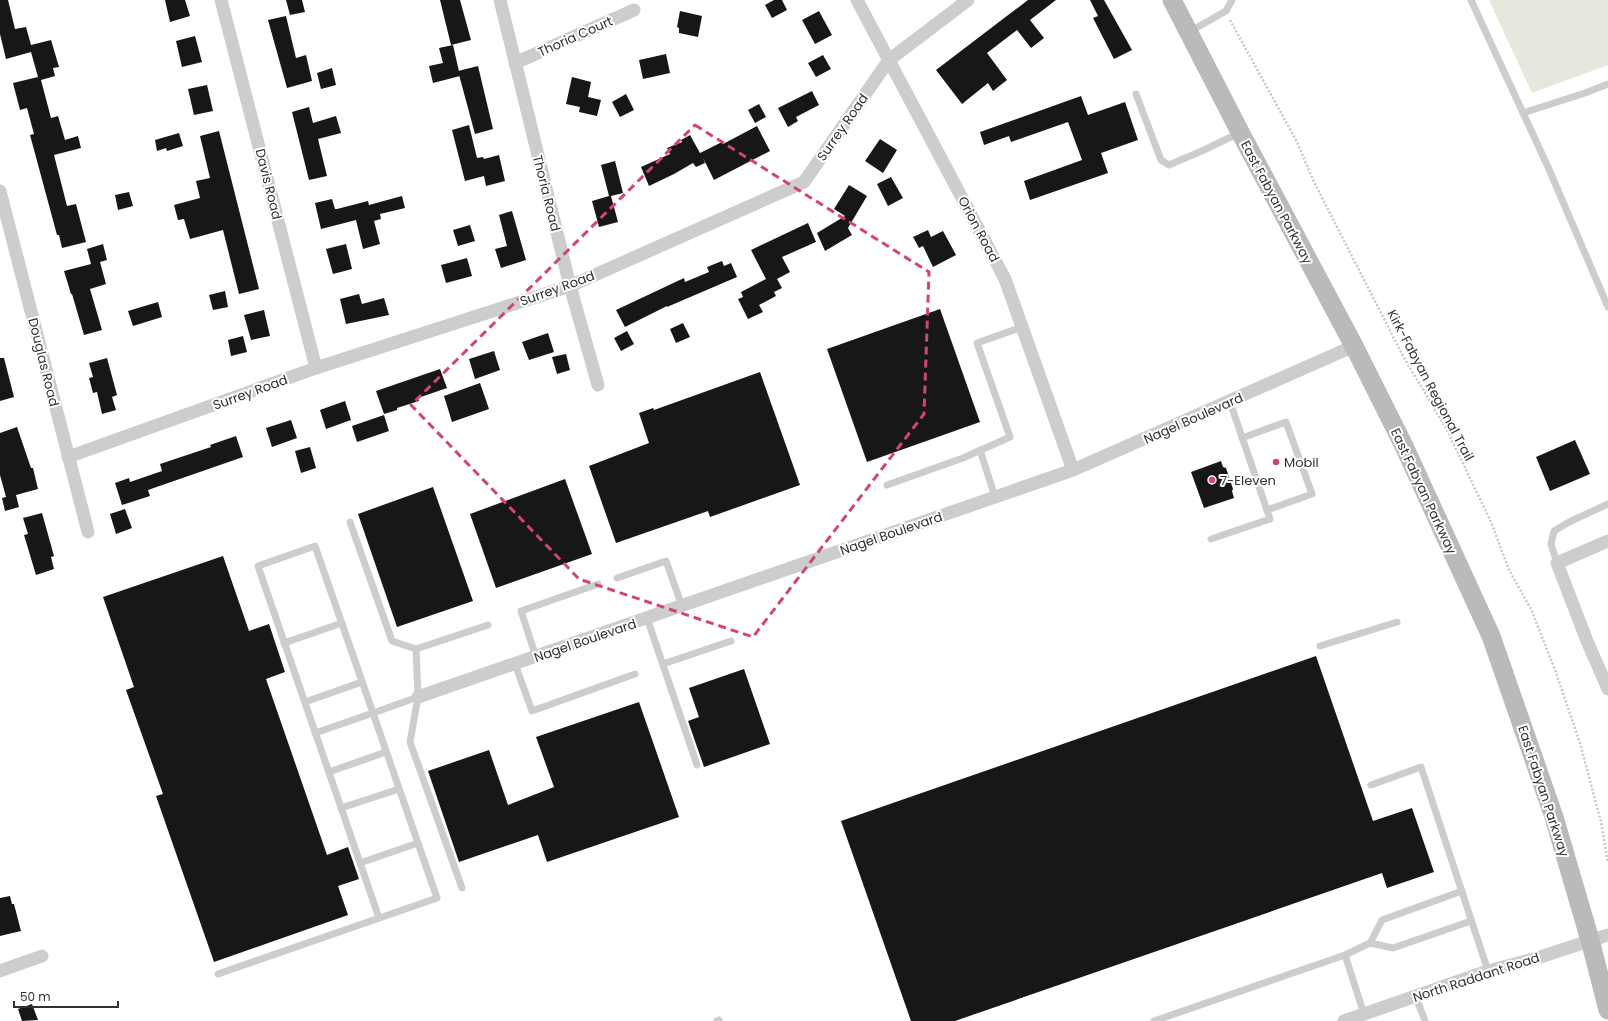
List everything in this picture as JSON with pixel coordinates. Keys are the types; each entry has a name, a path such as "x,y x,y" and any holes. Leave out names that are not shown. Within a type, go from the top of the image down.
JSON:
{"main road":[{"name":"East Fabyan Parkway","path":"1172,0 1240,132 1354,346 1404,446 1491,636 1554,817 1590,940 1608,1010"}],"street":[{"name":"Davis Road","path":"221,0 316,368"},
{"name":"Thoria Road","path":"500,0 570,286 598,385"},
{"name":"Orion Road","path":"857,0 1005,279 1073,470"},
{"name":"Surrey Road","path":"68,457 316,368 570,286 804,182 889,60 968,0"},
{"name":"Thoria Court","path":"516,62 634,10"},
{"name":"Douglas Road","path":"0,191 88,532"},
{"name":"Nagel Boulevard","path":"418,698 1073,470 1354,346"},
{"path":"1607,685 1587,641 1557,563 1608,541"},
{"name":"North Raddant Road","path":"1344,1021 1488,971 1537,958 1608,935"},
{"path":"0,971 42,956"}],"lane":[{"path":"1188,32 1226,11 1232,0"},
{"path":"1471,0 1551,173 1595,280 1608,307"},
{"path":"1523,113 1608,84"},
{"path":"1136,94 1161,160 1169,165 1240,132"},
{"path":"887,485 964,458 1010,437 977,343 1022,327"},
{"path":"1211,540 1270,519 1230,402"},
{"path":"1242,438 1286,422 1312,494 1267,510"},
{"path":"980,450 995,497"},
{"path":"1557,563 1552,544 1554,531 1569,522 1608,504"},
{"path":"350,522 392,641 416,650 488,625"},
{"path":"218,974 437,898 315,546 258,566 379,918"},
{"path":"617,578 666,561 682,606"},
{"path":"536,657 520,611 598,584"},
{"path":"647,618 697,765"},
{"path":"1320,646 1397,622"},
{"path":"284,643 342,623"},
{"path":"663,664 731,641"},
{"path":"416,650 418,698 410,742 462,888"},
{"path":"515,664 532,711 635,674"},
{"path":"304,702 362,682"},
{"path":"315,733 418,698"},
{"path":"329,772 386,752"},
{"path":"1371,785 1421,767 1488,971"},
{"path":"341,808 399,789"},
{"path":"360,863 418,843"},
{"path":"1154,1021 1345,955 1370,943 1382,920 1462,891"},
{"path":"1370,943 1393,948 1471,920"},
{"path":"1345,955 1364,1014"},
{"path":"1416,997 1425,1021"}],"path":[{"name":"Kirk-Fabyan Regional Trail","path":"1226,11 1297,142 1314,182 1403,356 1447,430 1491,522 1509,570 1531,609 1555,670 1580,743 1602,822 1608,863"}],"highlighted area":[{"path":"695,125 929,272 924,414 753,637 579,579 411,405"}],"shaded area":[{"path":"1489,0 1608,0 1608,65 1532,93"}],"building":[{"path":"0,0 8,0 15,29 26,27 31,45 51,40 59,67 53,68 55,76 41,80 51,118 58,116 65,140 78,136 81,148 54,155 67,206 76,204 86,242 62,248 59,235 57,235 30,135 34,134 27,108 20,110 13,83 38,77 31,52 6,59 0,34"},
{"path":"165,0 185,0 190,16 170,22"},
{"path":"286,0 302,0 305,12 290,15"},
{"path":"440,0 460,0 471,40 451,45"},
{"path":"774,0 782,0 787,10 772,18 765,5"},
{"path":"1028,0 1056,0 1030,20 1044,38 1031,48 1017,30 987,53 1007,80 993,91 988,83 962,104 936,70"},
{"path":"1090,0 1104,0 1132,50 1114,59 1093,18 1098,16"},
{"path":"680,11 702,16 698,37 679,33 679,28 677,27"},
{"path":"819,11 832,35 815,44 802,20"},
{"path":"286,16 296,58 306,55 312,81 287,88 268,20"},
{"path":"195,36 202,62 182,67 176,41"},
{"path":"453,45 460,76 433,83 429,66 443,63 439,48"},
{"path":"666,54 670,73 643,79 639,60"},
{"path":"823,55 831,69 816,77 808,63"},
{"path":"478,66 493,129 475,134 458,71"},
{"path":"332,68 336,85 321,89 317,73"},
{"path":"572,77 591,82 588,97 601,100 597,116 579,112 580,107 566,104"},
{"path":"207,85 213,111 194,115 188,89"},
{"path":"812,91 819,105 796,117 798,121 788,127 778,108"},
{"path":"626,94 634,110 620,117 612,102"},
{"path":"1081,96 1088,115 1125,102 1138,140 1101,153 1108,173 1030,200 1024,181 1082,160 1068,122 1011,142 1009,136 984,145 980,132"},
{"path":"759,104 766,117 755,123 748,110"},
{"path":"309,107 313,123 336,116 341,133 318,139 327,176 309,180 292,112"},
{"path":"469,125 477,158 483,157 484,159 499,155 505,181 486,186 484,176 465,181 452,130"},
{"path":"757,126 770,151 714,180 703,158 705,163 696,167 693,163 649,186 641,167 670,154 667,148 682,142 681,140 690,135 700,153 722,142 723,144"},
{"path":"219,131 259,289 239,294 223,230 190,239 184,219 178,220 174,205 200,198 196,181 210,178 200,136"},
{"path":"179,133 183,146 167,151 166,148 157,151 155,140"},
{"path":"880,139 897,150 883,173 865,161"},
{"path":"615,161 623,193 611,196 618,222 599,227 592,201 609,196 601,165"},
{"path":"891,177 903,198 888,206 877,184"},
{"path":"849,185 867,196 848,228 852,235 825,251 817,233 845,216 834,209"},
{"path":"129,192 133,206 118,210 115,195"},
{"path":"402,196 405,208 380,214 381,219 374,221 380,244 363,249 356,220 321,229 315,203 332,199 335,209 337,209 368,201 369,205"},
{"path":"512,211 526,260 501,268 495,249 507,246 499,215"},
{"path":"808,223 816,242 782,257 790,272 777,279 782,288 774,292 776,296 759,305 763,312 748,319 738,299 743,297 741,292 766,279 751,250"},
{"path":"470,225 475,241 458,246 453,230"},
{"path":"928,230 931,237 943,231 956,255 933,267 923,246 919,248 913,237"},
{"path":"103,244 107,260 100,262 106,284 90,289 102,330 84,335 64,271 91,264 87,249"},
{"path":"346,244 352,269 333,274 326,249"},
{"path":"467,258 472,276 446,283 441,265"},
{"path":"722,261 724,266 731,263 737,277 667,306 625,327 616,310 684,278 685,282 709,272 707,267"},
{"path":"225,291 228,307 213,310 209,295"},
{"path":"359,294 362,304 384,298 389,315 346,324 340,299"},
{"path":"158,302 162,317 133,326 128,311"},
{"path":"940,309 980,422 867,462 827,349"},
{"path":"264,310 270,336 251,340 244,315"},
{"path":"683,323 690,337 676,343 670,329"},
{"path":"627,331 634,344 621,351 614,338"},
{"path":"548,333 554,352 529,360 522,342"},
{"path":"243,336 247,352 231,356 228,340"},
{"path":"494,351 500,370 475,379 469,359"},
{"path":"566,354 570,370 557,374 552,357"},
{"path":"0,358 4,358 14,397 0,401"},
{"path":"107,358 117,395 112,397 116,410 102,414 97,392 93,393 89,378 93,377 89,363"},
{"path":"440,369 447,388 418,398 419,401 384,414 376,391"},
{"path":"760,372 800,485 710,517 708,511 616,543 589,466 649,443 639,413 653,408 654,410"},
{"path":"480,383 489,409 452,422 444,396"},
{"path":"345,401 351,420 326,429 320,410"},
{"path":"384,415 389,431 357,442 352,426"},
{"path":"291,420 297,438 272,447 266,428"},
{"path":"17,427 31,468 33,468 38,489 16,495 19,507 5,511 2,498 6,497 0,475 0,433"},
{"path":"236,436 243,457 148,490 150,496 122,505 115,483 129,478 130,482 162,471 160,464 211,447 210,445"},
{"path":"1575,440 1590,474 1550,491 1536,457"},
{"path":"310,447 316,468 301,473 295,451"},
{"name":"7-Eleven","path":"1221,461 1223,467 1226,468 1233,489 1232,491 1234,498 1204,508 1191,472"},
{"path":"565,479 592,554 496,588 470,514"},
{"path":"433,487 473,601 397,627 358,514"},
{"path":"125,509 132,528 116,534 110,514"},
{"path":"42,513 54,556 51,557 54,569 36,575 24,535 28,534 23,518"},
{"path":"223,556 249,631 269,624 285,672 266,679 327,855 348,847 359,879 338,886 348,915 214,962 156,796 163,794 126,690 134,687 103,597"},
{"path":"1316,656 1373,821 1412,808 1434,872 1387,888 1382,873 955,1021 911,1021 841,821"},
{"path":"744,669 770,744 704,767 688,721 699,717 689,688"},
{"path":"639,702 679,817 547,862 538,835 459,862 428,771 489,750 508,805 554,787 536,737"},
{"path":"10,896 12,904 14,904 21,931 0,936 0,898"},
{"path":"32,1004 38,1020 22,1021 18,1009"}],"place":[{"name":"Mobil","path":"1276,462"},
{"name":"7-Eleven","path":"1212,480"}]}
